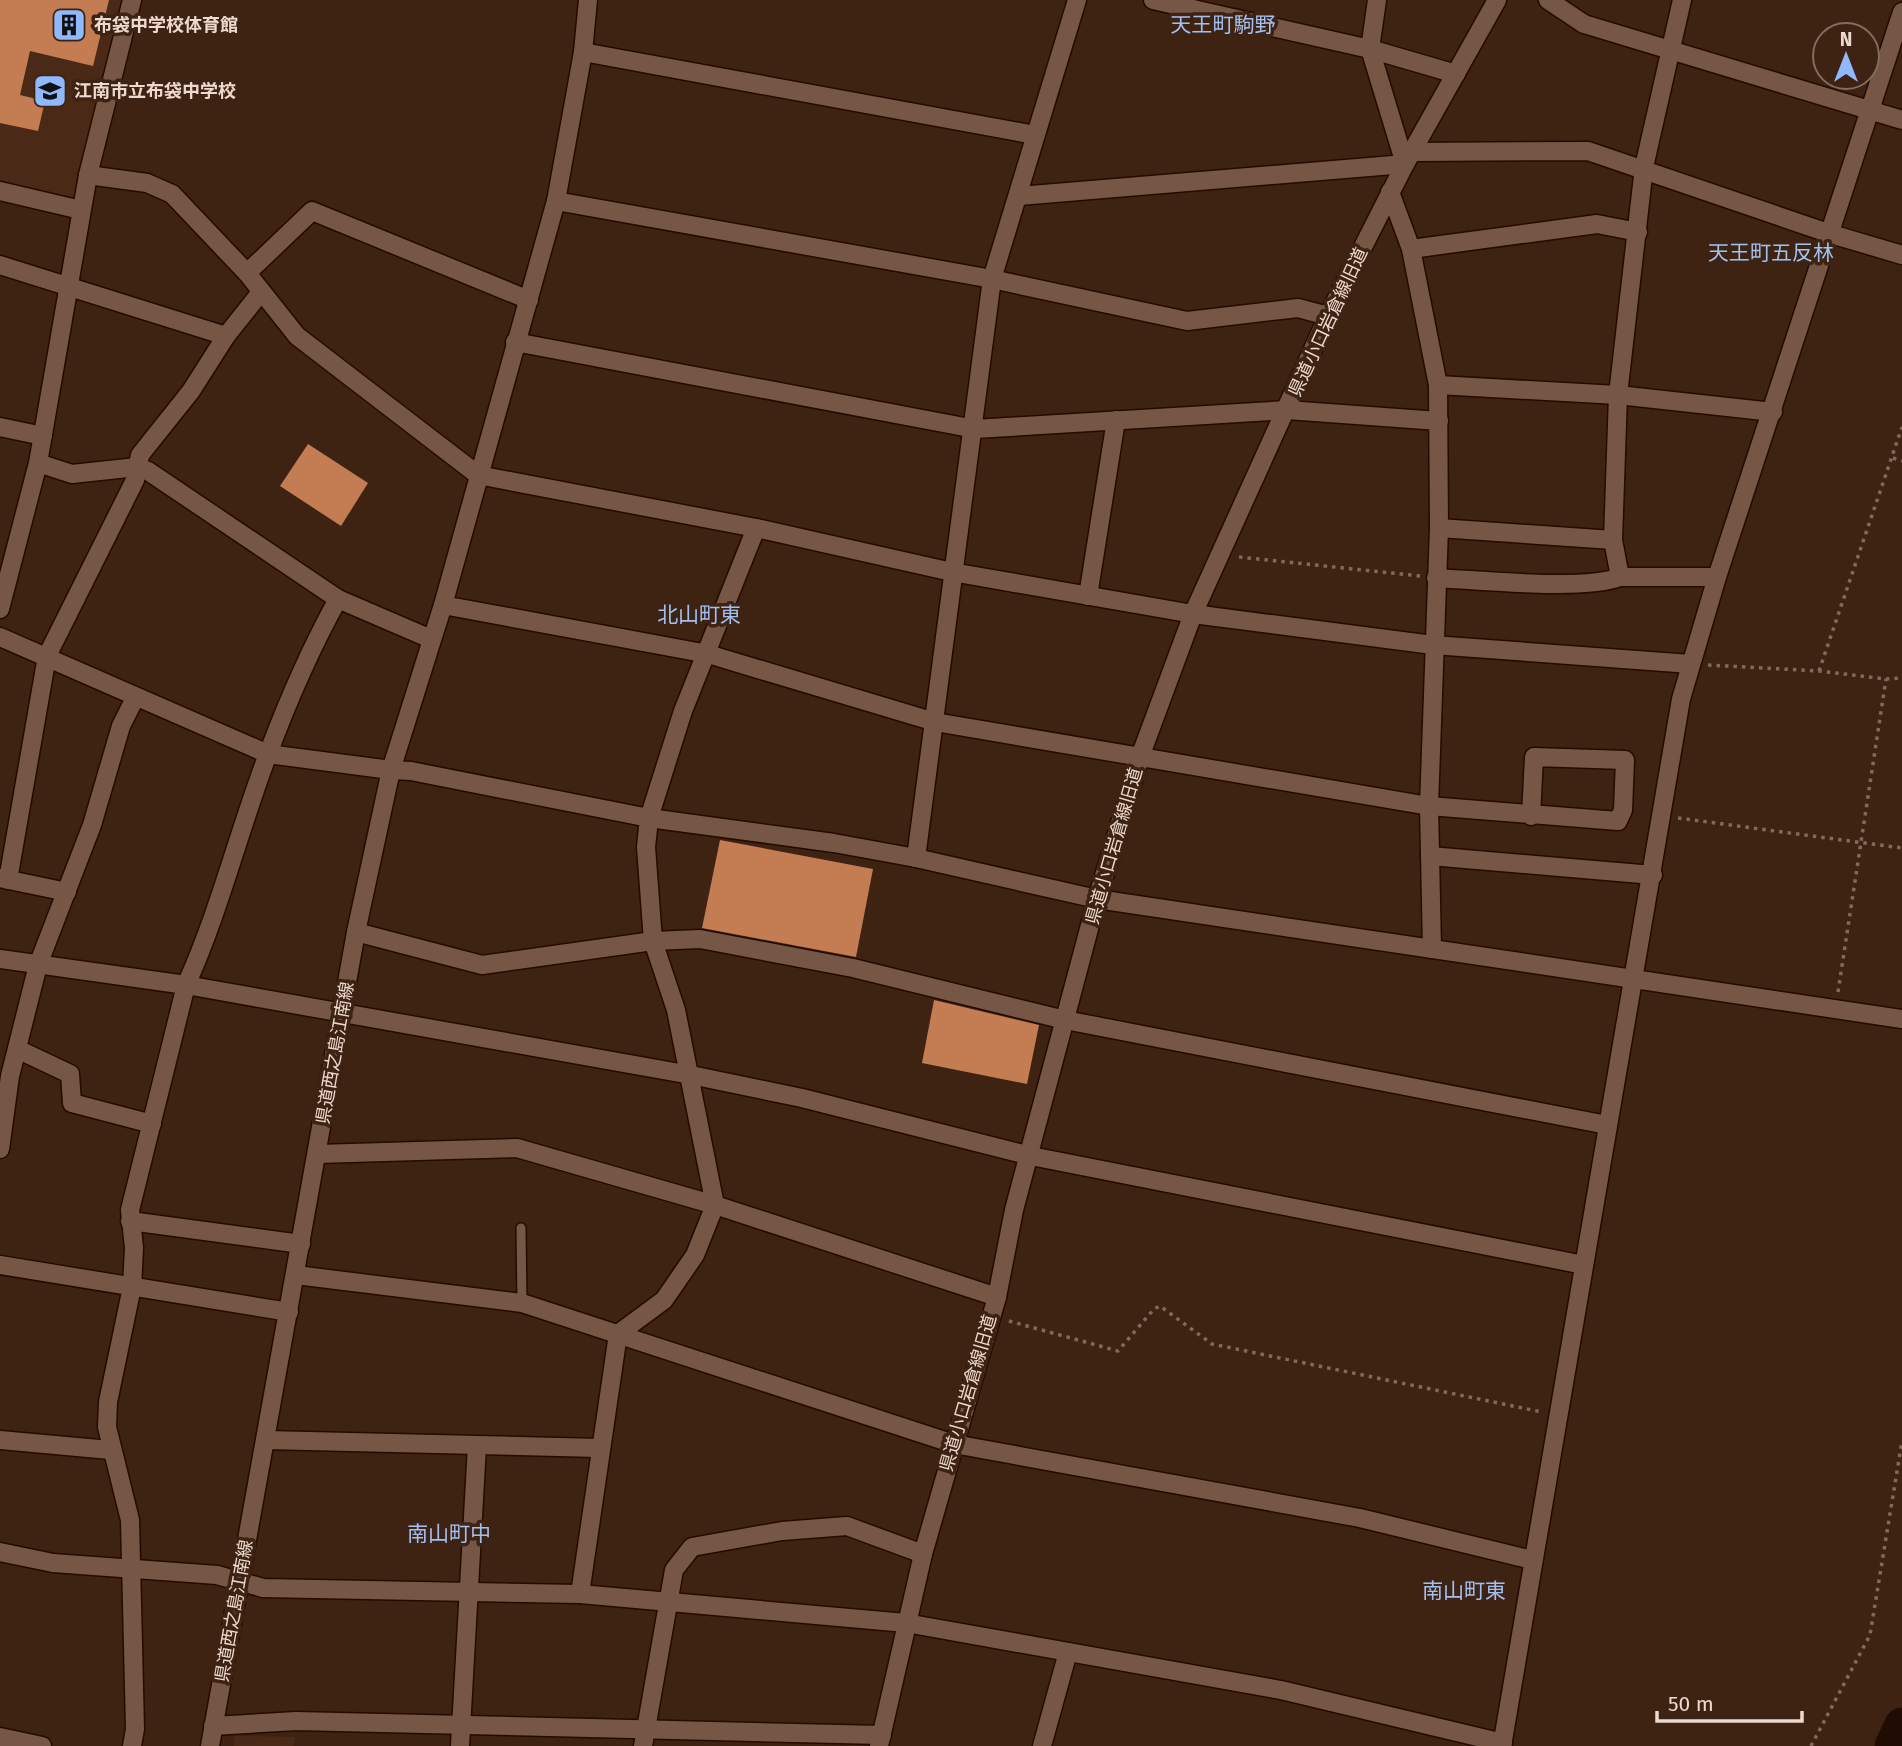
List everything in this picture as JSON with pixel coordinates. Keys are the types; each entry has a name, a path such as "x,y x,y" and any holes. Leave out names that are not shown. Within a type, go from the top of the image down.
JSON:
{"street":[{"path":"0,609 38,463 88,175 132,0"},
{"name":"県道西之島江南線","path":"210,1746 356,932 391,770 443,605 556,201 583,52 588,0"},
{"path":"916,858 952,572 975,429 992,279 1077,0"},
{"path":"1153,0 1370,49 1456,74"},
{"path":"1377,0 1370,49 1408,158"},
{"name":"県道小口岩倉線旧道","path":"881,1740 923,1554 997,1297 1014,1210 1031,1156 1097,899 1140,757 1192,614 1328,316 1408,158 1497,0"},
{"path":"1548,0 1584,24 1671,48 1902,120"},
{"path":"1620,577 1613,540 1618,395 1639,232 1643,167 1682,0"},
{"path":"1895,0 1902,2"},
{"path":"0,1552 53,1563 217,1575 263,1588 580,1594 906,1623 1281,1690 1502,1744 1632,981 1653,875 1681,699 1717,577 1902,12"},
{"path":"583,52 1035,135"},
{"path":"1019,196 1408,158 1588,150 1831,234 1902,255"},
{"path":"88,175 147,183 172,194 247,273 297,336 478,475 756,528 952,572 1192,614 1433,645 1691,664"},
{"path":"0,191 81,210"},
{"path":"1390,192 1411,249 1438,385 1439,528 1429,806 1432,949"},
{"path":"556,201 992,279 1187,321 1298,308 1328,316"},
{"path":"247,273 312,211 529,300"},
{"path":"1411,249 1597,224 1639,232"},
{"path":"0,265 226,336"},
{"path":"67,892 4,879 47,656 135,480 140,455 191,391 226,336 261,292"},
{"path":"515,342 975,429 1287,410 1439,421"},
{"path":"1438,385 1618,395 1773,412"},
{"path":"1088,596 1116,421"},
{"path":"0,427 43,436"},
{"path":"38,463 72,474 137,467 148,471 338,598 431,639"},
{"path":"580,1594 599,1448 618,1334 664,1300 695,1255 715,1205 676,1010 653,941 646,847 649,818 683,711 756,528"},
{"path":"1439,528 1613,540"},
{"path":"1436,578 1550,583 1610,581 1620,577 1717,577"},
{"path":"132,1746 135,1729 130,1520 110,1450 108,1402 132,1287 134,1248 130,1210 186,985 201,953 268,754 307,664 314,641 338,598"},
{"path":"443,605 708,653 935,722 1429,806 1531,816 1618,821 1623,810 1625,760 1534,757 1531,816"},
{"path":"0,638 47,656 135,698 268,754 411,771 649,818 834,843 916,858 1097,899 1632,981 1902,1019"},
{"path":"0,1149 17,1049 37,965 92,825 121,726 135,698"},
{"path":"1430,856 1653,875"},
{"path":"356,932 482,965 653,941 700,939 853,968 1065,1020 1607,1125"},
{"path":"0,959 186,985 342,1015 531,1045 691,1075 803,1098 1031,1156 1584,1265"},
{"path":"17,1049 70,1074 72,1103 152,1124"},
{"path":"317,1154 517,1149 715,1205 997,1297"},
{"path":"130,1221 301,1244"},
{"path":"0,1265 289,1312"},
{"path":"296,1275 522,1303 954,1444 1360,1518 1532,1560"},
{"path":"0,1440 110,1450"},
{"path":"265,1440 599,1448"},
{"path":"460,1746 477,1446"},
{"path":"644,1738 674,1570 692,1547 782,1531 847,1526 923,1554"},
{"path":"1042,1746 1068,1653"},
{"path":"213,1726 296,1721 462,1725 644,1738 881,1740"},
{"path":"0,1737 42,1746"}],"lane":[{"path":"521,1228 522,1303"}],"path":[{"path":"1819,671 1902,427"},
{"path":"1893,458 1902,461"},
{"path":"1220,555 1436,578"},
{"path":"1691,664 1902,678"},
{"path":"1836,1008 1886,679"},
{"path":"1662,816 1859,845 1902,848"},
{"path":"990,1315 1118,1351 1160,1306 1212,1344 1558,1415"},
{"path":"1811,1746 1870,1635 1902,1441"}],"shaded area":[{"name":"江南市立布袋中学校","path":"0,0 121,0 77,194 70,198 0,181"},
{"path":"235,1736 295,1737 293,1746 234,1746"}],"building":[{"path":"0,0 109,0 93,66 30,51 20,95 45,101 38,131 0,123"},
{"path":"308,444 368,483 341,526 280,486"},
{"path":"720,840 873,869 856,957 702,928"},
{"path":"934,1000 1039,1025 1027,1084 922,1063"}],"waterway":[{"path":"1892,1746 1902,1725"}],"place":[{"name":"布袋中学校体育館","path":"69,25"},
{"name":"江南市立布袋中学校","path":"50,91"}],"district":[{"name":"天王町駒野","path":"1223,25"},
{"name":"天王町五反林","path":"1771,253"},
{"name":"北山町東","path":"699,615"},
{"name":"南山町中","path":"449,1534"},
{"name":"南山町東","path":"1464,1591"}]}
